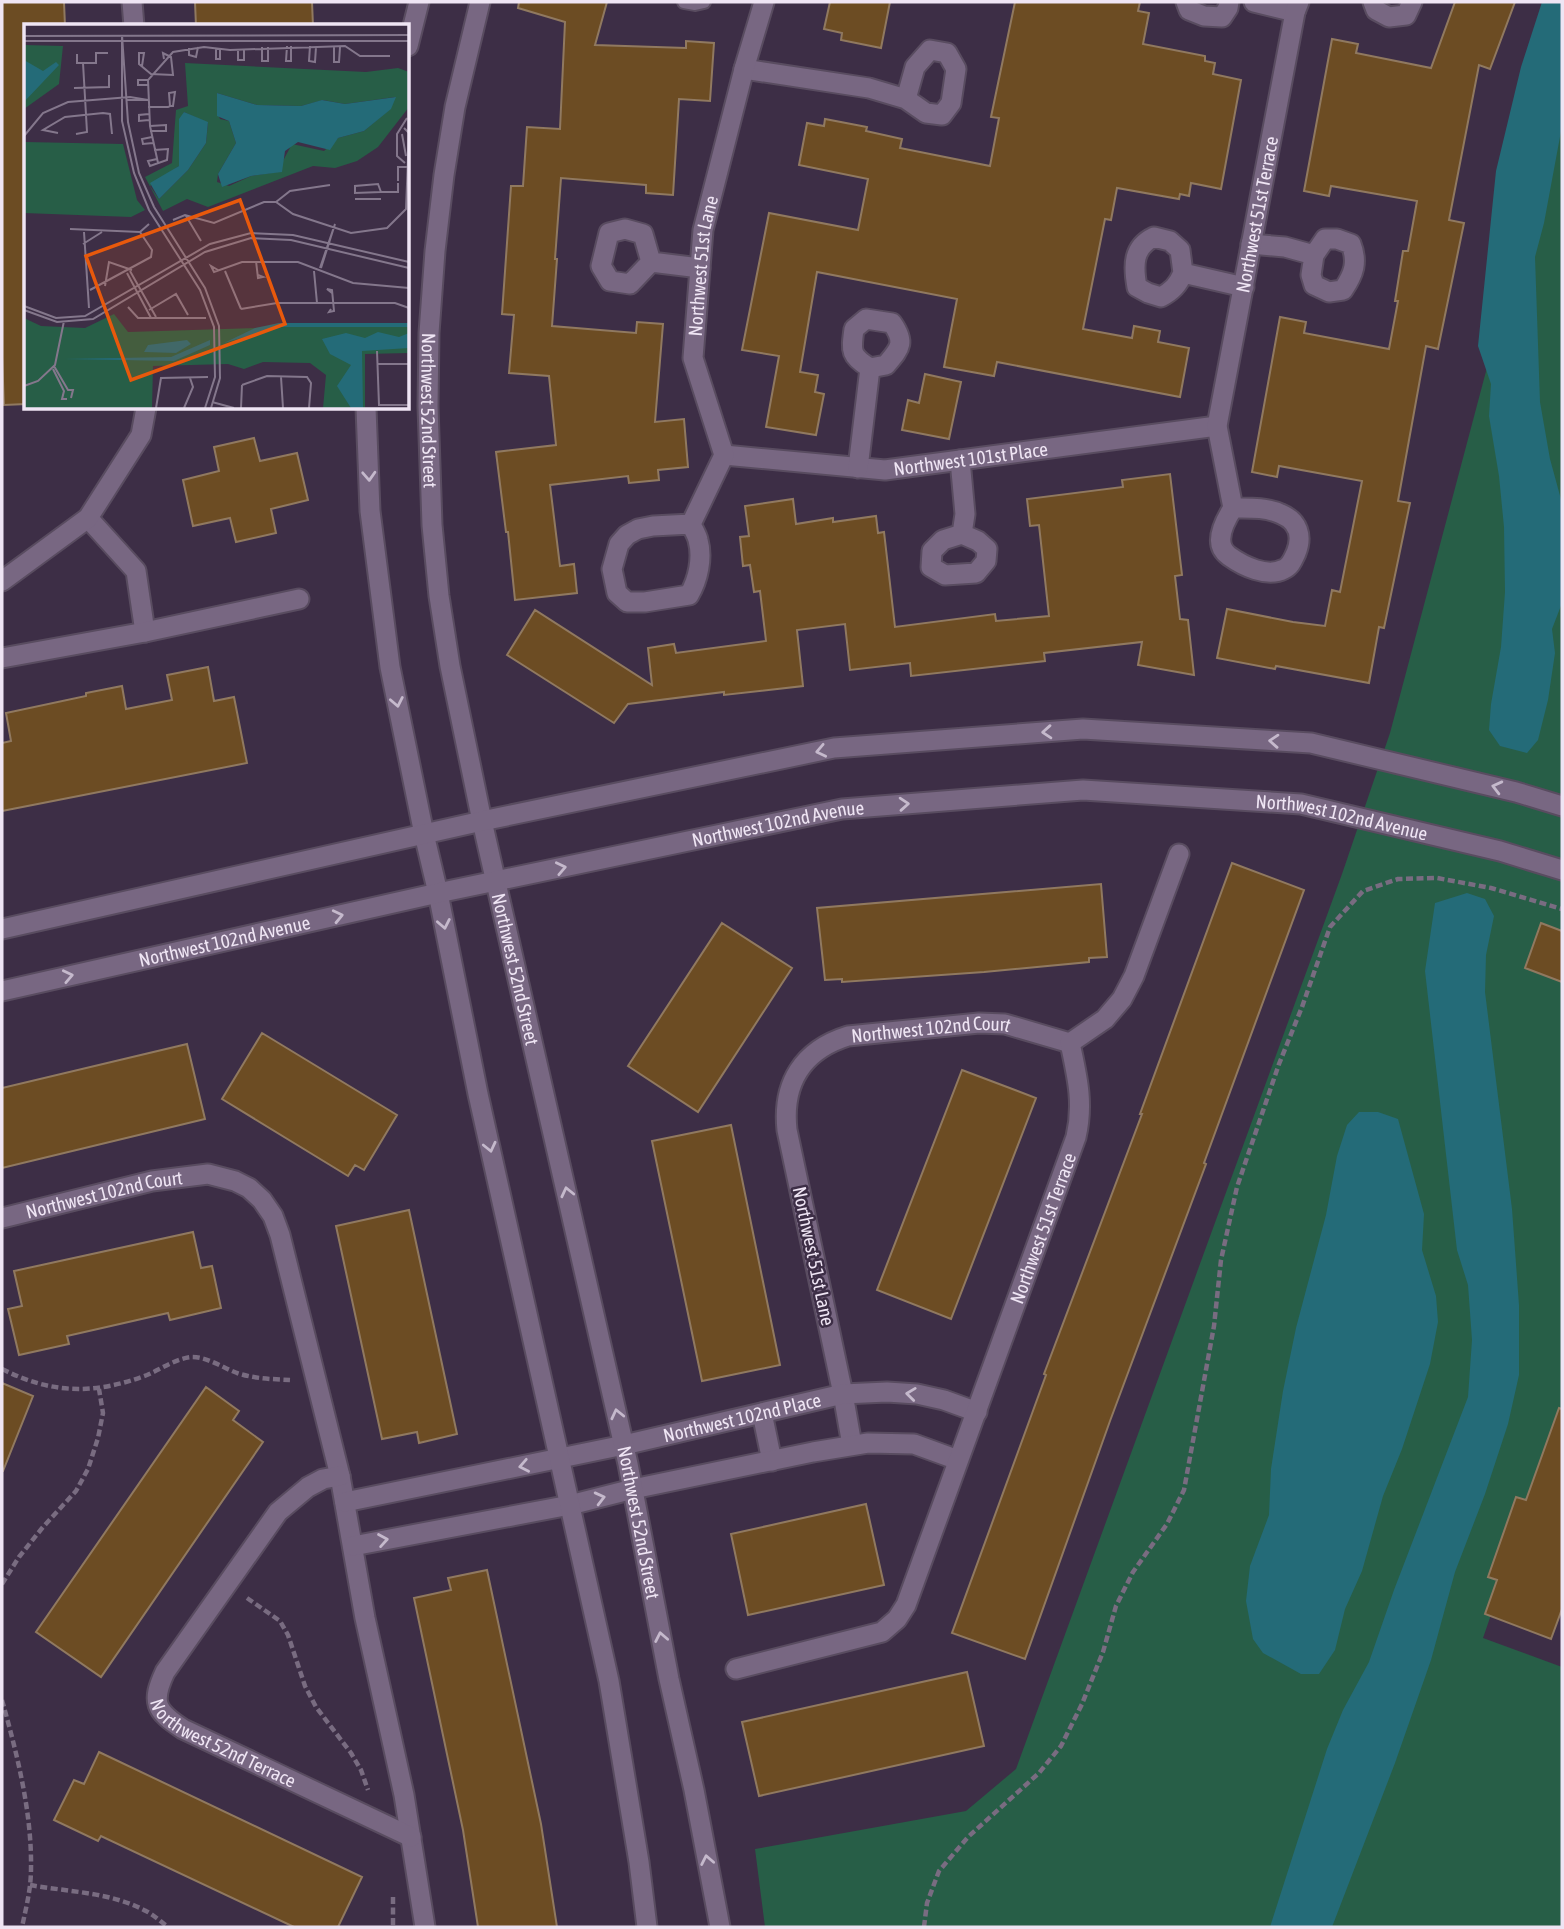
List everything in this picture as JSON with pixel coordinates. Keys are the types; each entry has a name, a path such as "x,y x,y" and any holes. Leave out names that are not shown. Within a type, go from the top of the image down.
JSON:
{"street":[{"path":"132,2 134,24"},
{"path":"410,38 419,2"},
{"name":"Northwest 52nd Street","path":"480,2 455,107 444,175 429,333 428,406 432,525 439,596 450,666 482,821 624,1445 720,1927"},
{"name":"Northwest 51st Lane","path":"724,455 693,358 703,230 764,2"},
{"path":"1186,2 1189,9 1204,16 1222,17 1229,2"},
{"path":"1254,2 1297,7"},
{"path":"1373,2 1376,10 1390,17 1406,15 1412,2"},
{"name":"Northwest 51st Terrace","path":"1217,426 1297,7"},
{"path":"744,69 869,88 906,99"},
{"path":"1251,244 1285,247 1314,255"},
{"path":"651,262 700,268"},
{"path":"1183,273 1244,287"},
{"path":"858,468 870,368"},
{"path":"2,581 88,518 141,435 146,410"},
{"path":"366,410 370,511 390,667 478,1094 609,1681 647,1927"},
{"path":"1217,426 1233,508"},
{"name":"Northwest 101st Place","path":"724,455 885,470 1217,426"},
{"path":"691,524 724,455"},
{"path":"960,460 965,514 962,534"},
{"path":"88,518 135,571 145,632"},
{"path":"691,524 699,541 699,569 689,595 627,602 617,593 612,569 619,544 627,535 653,526 691,524"},
{"path":"2,658 145,632 299,599"},
{"path":"2,929 482,821 834,748 1083,729 1311,743 1516,792 1562,806"},
{"name":"Northwest 102nd Avenue","path":"2,991 438,893 842,808 1083,790 1301,804 1500,851 1562,870"},
{"path":"1070,1043 1105,1019 1122,999 1134,976 1178,854"},
{"name":"Northwest 102nd Court","path":"800,1068 829,1042 848,1036 953,1025 1005,1024 1070,1043"},
{"name":"Northwest 51st Terrace","path":"736,1669 882,1632 897,1619 906,1605 1076,1137 1080,1097 1070,1043"},
{"name":"Northwest 51st Lane","path":"800,1068 791,1085 785,1112 787,1130 852,1446"},
{"name":"Northwest 102nd Court","path":"2,1218 152,1181 208,1174 235,1181 249,1188 273,1216 280,1235 315,1376"},
{"path":"315,1376 340,1476 365,1618 404,1795 425,1927"},
{"name":"Northwest 102nd Place","path":"345,1502 560,1459 843,1394 917,1394 944,1400 976,1412"},
{"path":"762,1413 772,1461"},
{"path":"353,1546 570,1505 633,1489 852,1446 892,1442 914,1444 958,1460"},
{"name":"Northwest 52nd Terrace","path":"340,1476 323,1479 308,1487 278,1512 165,1672 157,1690 157,1703 167,1718 183,1729 411,1838"}],"lane":[{"path":"684,2 704,2"}],"path":[{"path":"924,1927 927,1903 939,1871 968,1838 1039,1773 1061,1746 1104,1652 1116,1606 1133,1572 1167,1524 1184,1490 1214,1326 1221,1260 1237,1187 1330,927 1363,891 1398,878 1437,878 1491,888 1562,909"},
{"path":"2,1369 25,1380 76,1390 99,1389 136,1379 190,1357 205,1359 251,1377 292,1381 315,1376"},
{"path":"2,1584 19,1557 76,1491 88,1469 103,1413 99,1389"},
{"path":"228,1584 280,1621 288,1634 305,1686 316,1707 361,1770 369,1793 371,1818"},
{"path":"2,1700 28,1813 31,1846 30,1885 22,1927"},
{"path":"30,1885 95,1893 146,1911 168,1927"}],"shaded area":[{"path":"1542,2 1562,2 1562,126 1535,257 1540,402 1550,459 1562,503 1562,603 1552,629 1555,653 1548,700 1538,740 1527,753 1500,746 1489,730 1501,647 1505,592 1504,527 1489,416 1491,384 1478,346 1496,171 1521,67"},
{"path":"1562,85 1562,1409 1483,1638 1562,1667 1562,1927 765,1927 755,1849 966,1811 1016,1769 1342,874 1390,733"},
{"path":"1467,893 1485,899 1494,916 1486,955 1485,992 1512,1209 1519,1305 1519,1375 1508,1424 1455,1572 1431,1660 1332,1927 1270,1927 1327,1749 1343,1710 1369,1662 1468,1397 1472,1340 1468,1285 1457,1250 1425,971 1435,903"},
{"path":"1359,1112 1378,1112 1398,1119 1424,1214 1422,1250 1436,1296 1438,1322 1430,1364 1402,1449 1383,1496 1362,1571 1345,1609 1335,1650 1319,1674 1301,1674 1263,1653 1253,1639 1246,1601 1250,1566 1269,1515 1271,1469 1296,1328 1326,1215 1337,1156 1347,1125"}],"building":[{"path":"2,2 64,2 65,24 24,24 24,404 4,405"},
{"path":"195,2 312,2 313,24 196,24"},
{"path":"519,2 607,2 595,45 686,48 686,41 714,43 710,101 679,99 673,195 646,193 646,185 561,178 555,259 552,326 636,333 637,322 663,324 655,422 684,419 688,467 658,470 659,480 629,483 628,476 550,485 560,566 574,564 577,593 515,600 496,452 556,445 549,376 509,373 514,315 502,314 511,186 523,186 527,127 560,129 565,22 518,8"},
{"path":"830,2 890,2 881,48 841,40 842,33 824,29"},
{"path":"1015,2 1140,2 1138,11 1149,13 1143,44 1205,56 1205,61 1215,63 1213,74 1241,80 1221,189 1191,183 1189,196 1180,194 1179,199 1117,188 1111,220 1105,219 1083,329 1132,338 1134,326 1160,331 1158,342 1189,348 1180,397 997,362 994,376 944,367 957,299 817,272 800,372 818,375 815,392 824,394 816,435 766,427 779,356 742,350 769,213 858,230 868,179 799,165 807,123 824,126 825,119 867,127 866,131 902,139 900,148 990,166 999,118 991,117"},
{"path":"1455,2 1515,2 1490,69 1479,65 1449,220 1464,223 1438,349 1426,346 1398,501 1410,503 1384,628 1379,627 1369,683 1217,658 1227,609 1325,626 1332,590 1340,592 1362,481 1279,466 1277,477 1252,472 1280,317 1306,322 1304,333 1389,349 1398,301 1395,301 1403,251 1408,251 1417,201 1331,186 1329,196 1304,191 1332,39 1358,44 1356,53 1431,68"},
{"path":"925,374 961,382 949,439 902,430 908,400 919,403"},
{"path":"254,438 260,461 297,453 308,500 271,509 276,533 236,542 230,518 193,526 183,480 219,471 214,447"},
{"path":"1170,474 1182,575 1175,576 1180,619 1188,620 1194,675 1138,665 1142,642 1044,653 1045,661 911,676 910,663 850,670 845,624 797,630 803,686 724,695 724,692 628,704 614,723 507,655 535,610 652,685 648,648 674,644 676,653 766,641 760,591 754,592 750,565 743,566 740,537 749,536 745,506 793,499 796,524 833,518 833,522 876,516 878,533 884,532 895,627 995,614 996,621 1049,616 1039,525 1030,526 1027,499 1123,487 1122,480"},
{"path":"208,667 214,701 234,697 247,763 2,811 2,743 11,741 6,713 122,686 126,709 172,700 167,675"},
{"path":"1232,863 1304,890 1025,1659 952,1633"},
{"path":"1101,884 1107,957 1089,958 1089,962 984,972 842,982 842,979 825,980 817,908"},
{"path":"722,923 792,968 698,1112 628,1066"},
{"path":"1541,923 1562,931 1562,982 1525,968"},
{"path":"262,1033 397,1115 364,1170 355,1165 348,1176 222,1099"},
{"path":"187,1044 205,1119 2,1168 2,1088"},
{"path":"962,1070 1036,1098 951,1319 877,1290"},
{"path":"731,1125 780,1365 702,1381 652,1141"},
{"path":"409,1210 457,1434 419,1443 417,1432 382,1439 336,1226"},
{"path":"193,1232 201,1268 212,1266 221,1308 170,1320 168,1313 67,1336 69,1344 19,1355 8,1309 22,1306 14,1271"},
{"path":"2,1383 33,1396 3,1471 2,1471"},
{"path":"206,1387 239,1411 233,1420 263,1442 101,1677 36,1632"},
{"path":"1559,1408 1562,1409 1562,1609 1551,1639 1485,1614 1497,1580 1488,1577 1516,1497 1526,1500"},
{"path":"866,1504 884,1585 748,1615 731,1534"},
{"path":"487,1570 541,1824 557,1927 478,1927 463,1830 414,1598 451,1590 448,1578"},
{"path":"967,1672 984,1746 759,1796 742,1722"},
{"path":"99,1752 362,1877 338,1927 294,1927 101,1836 98,1841 54,1820 74,1780 84,1784"}]}
